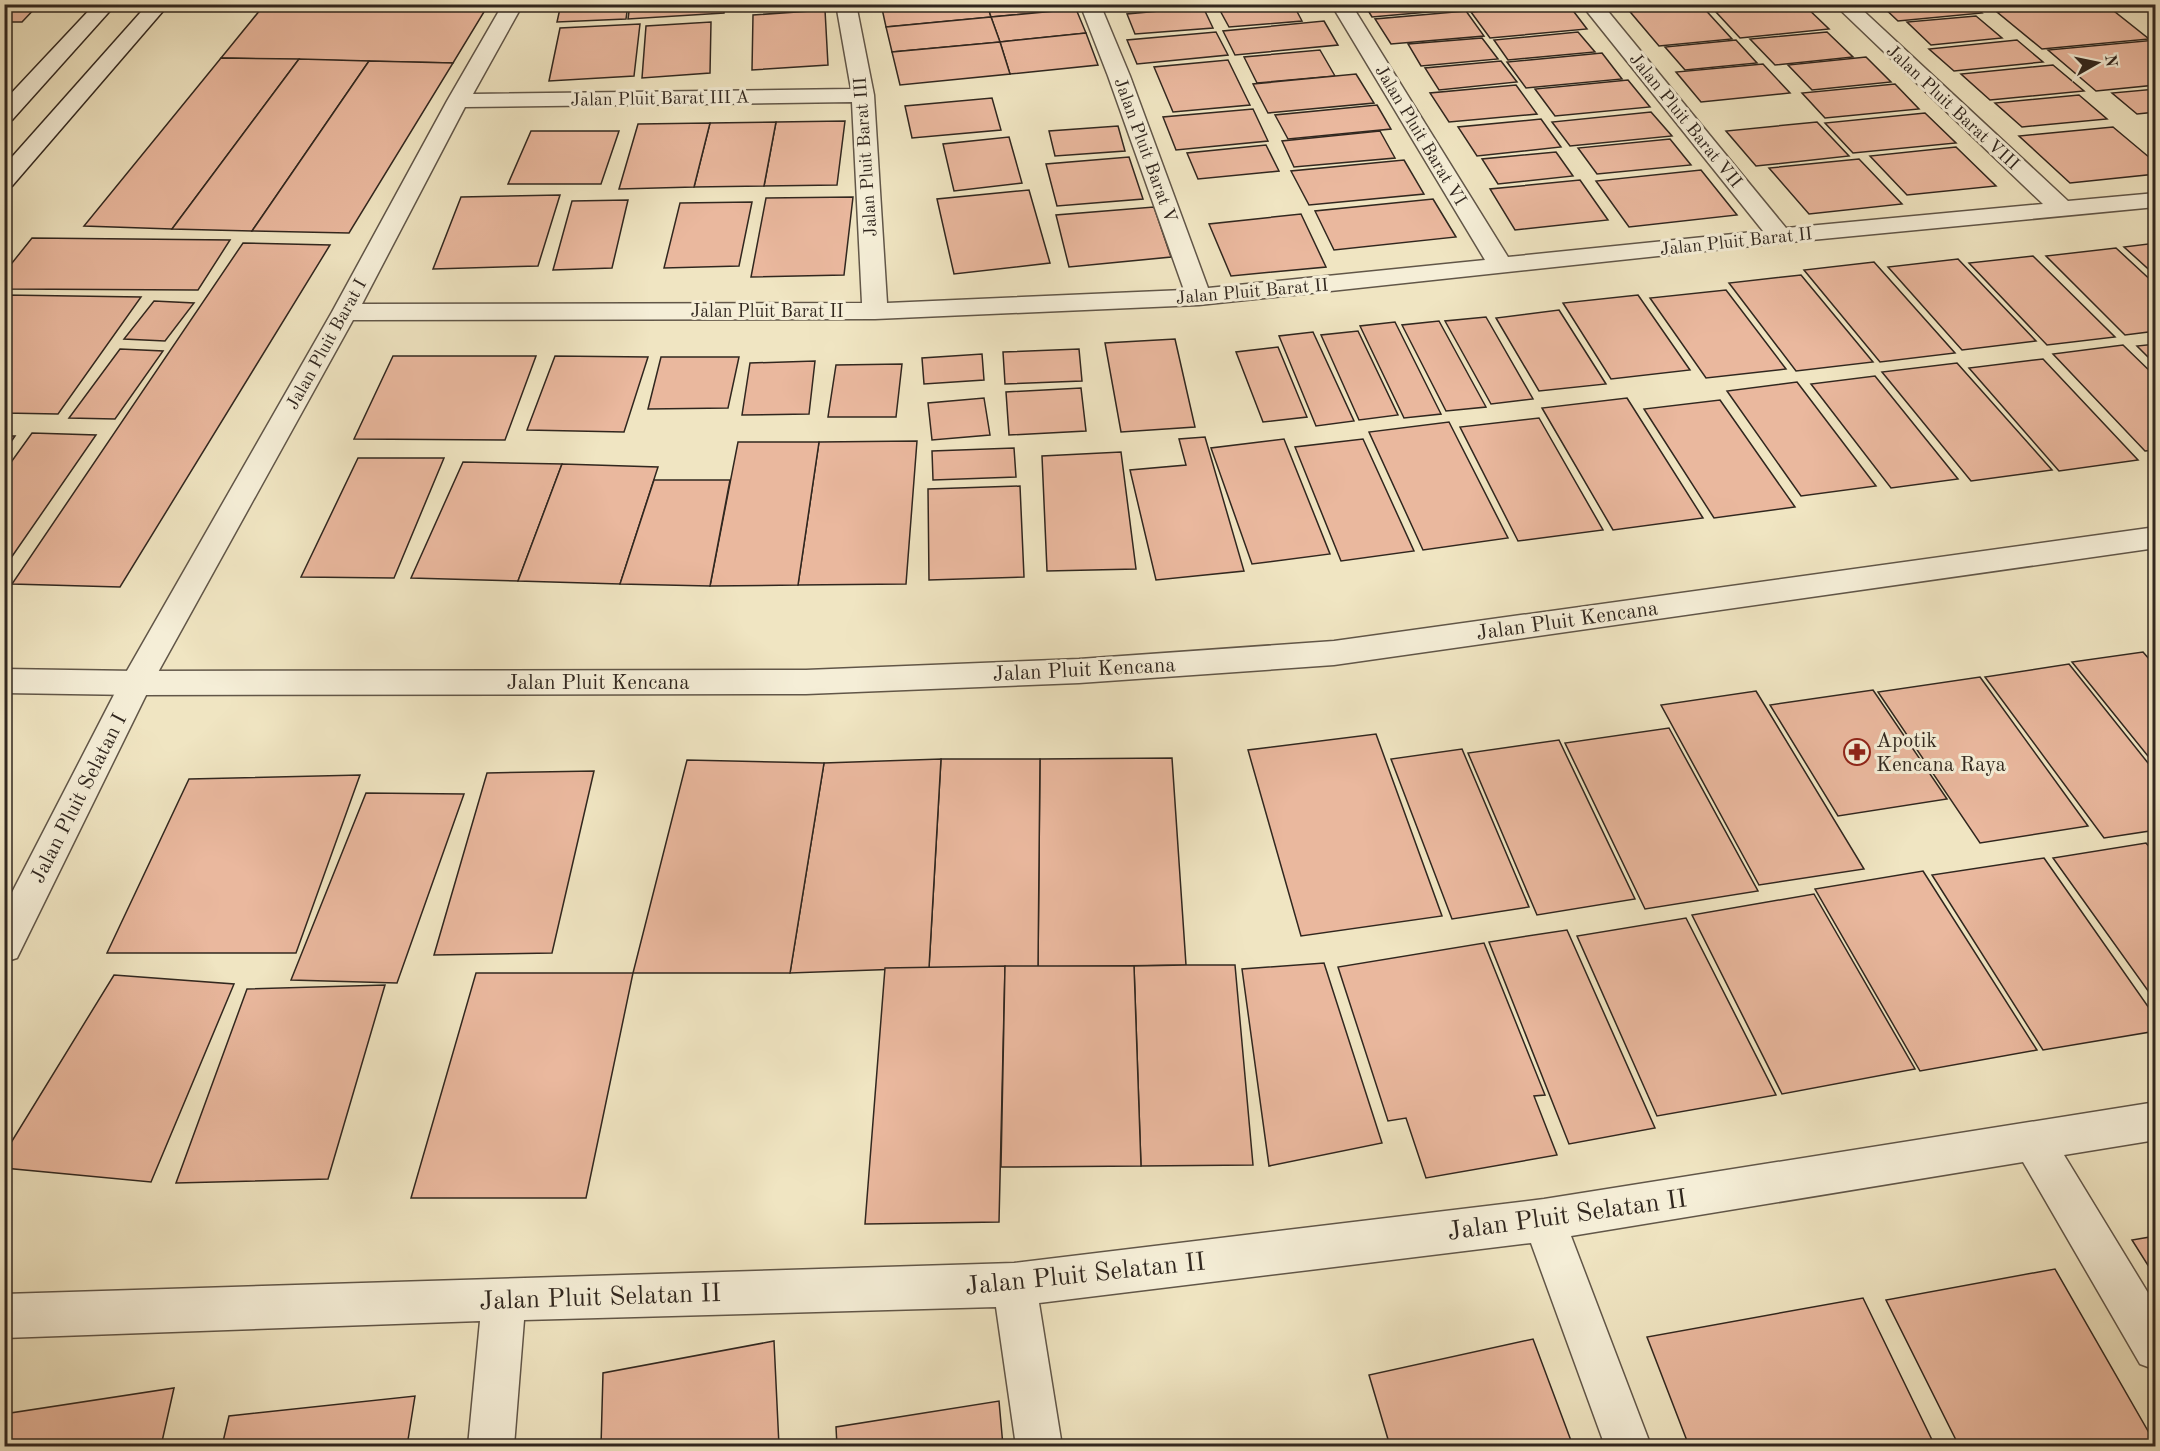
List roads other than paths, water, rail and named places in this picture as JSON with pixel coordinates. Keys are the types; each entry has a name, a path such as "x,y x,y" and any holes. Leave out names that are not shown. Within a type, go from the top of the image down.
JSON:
{"street":[{"path":"4,115 106,4"},
{"path":"4,181 159,4"},
{"name":"Jalan Pluit Barat I","path":"136,683 345,312 458,101 513,4"},
{"name":"Jalan Pluit Barat III","path":"846,4 862,95 875,311"},
{"name":"Jalan Pluit Barat V","path":"1090,4 1119,76 1199,297"},
{"name":"Jalan Pluit Barat VI","path":"1341,4 1501,266"},
{"name":"Jalan Pluit Barat VII","path":"1592,4 1780,236"},
{"name":"Jalan Pluit Barat VIII","path":"1844,4 2062,209"},
{"name":"Jalan Pluit Barat III A","path":"458,101 862,95"},
{"name":"Jalan Pluit Barat II","path":"345,312 875,311 1199,297 1780,236 2156,200"},
{"name":"Jalan Pluit Kencana","path":"4,681 136,683 806,682 1079,671 1311,654 2156,537"},
{"name":"Jalan Pluit Selatan I","path":"4,946 136,683"},
{"name":"Jalan Pluit Selatan II","path":"4,1316 1014,1285 1544,1220 2156,1121"},
{"path":"2033,1141 2156,1348"},
{"path":"1544,1220 1628,1446"},
{"path":"1014,1285 1040,1446"},
{"path":"491,1446 504,1299"}],"place":[{"name":"Apotik Kencana Raya","path":"1857,752"}]}
